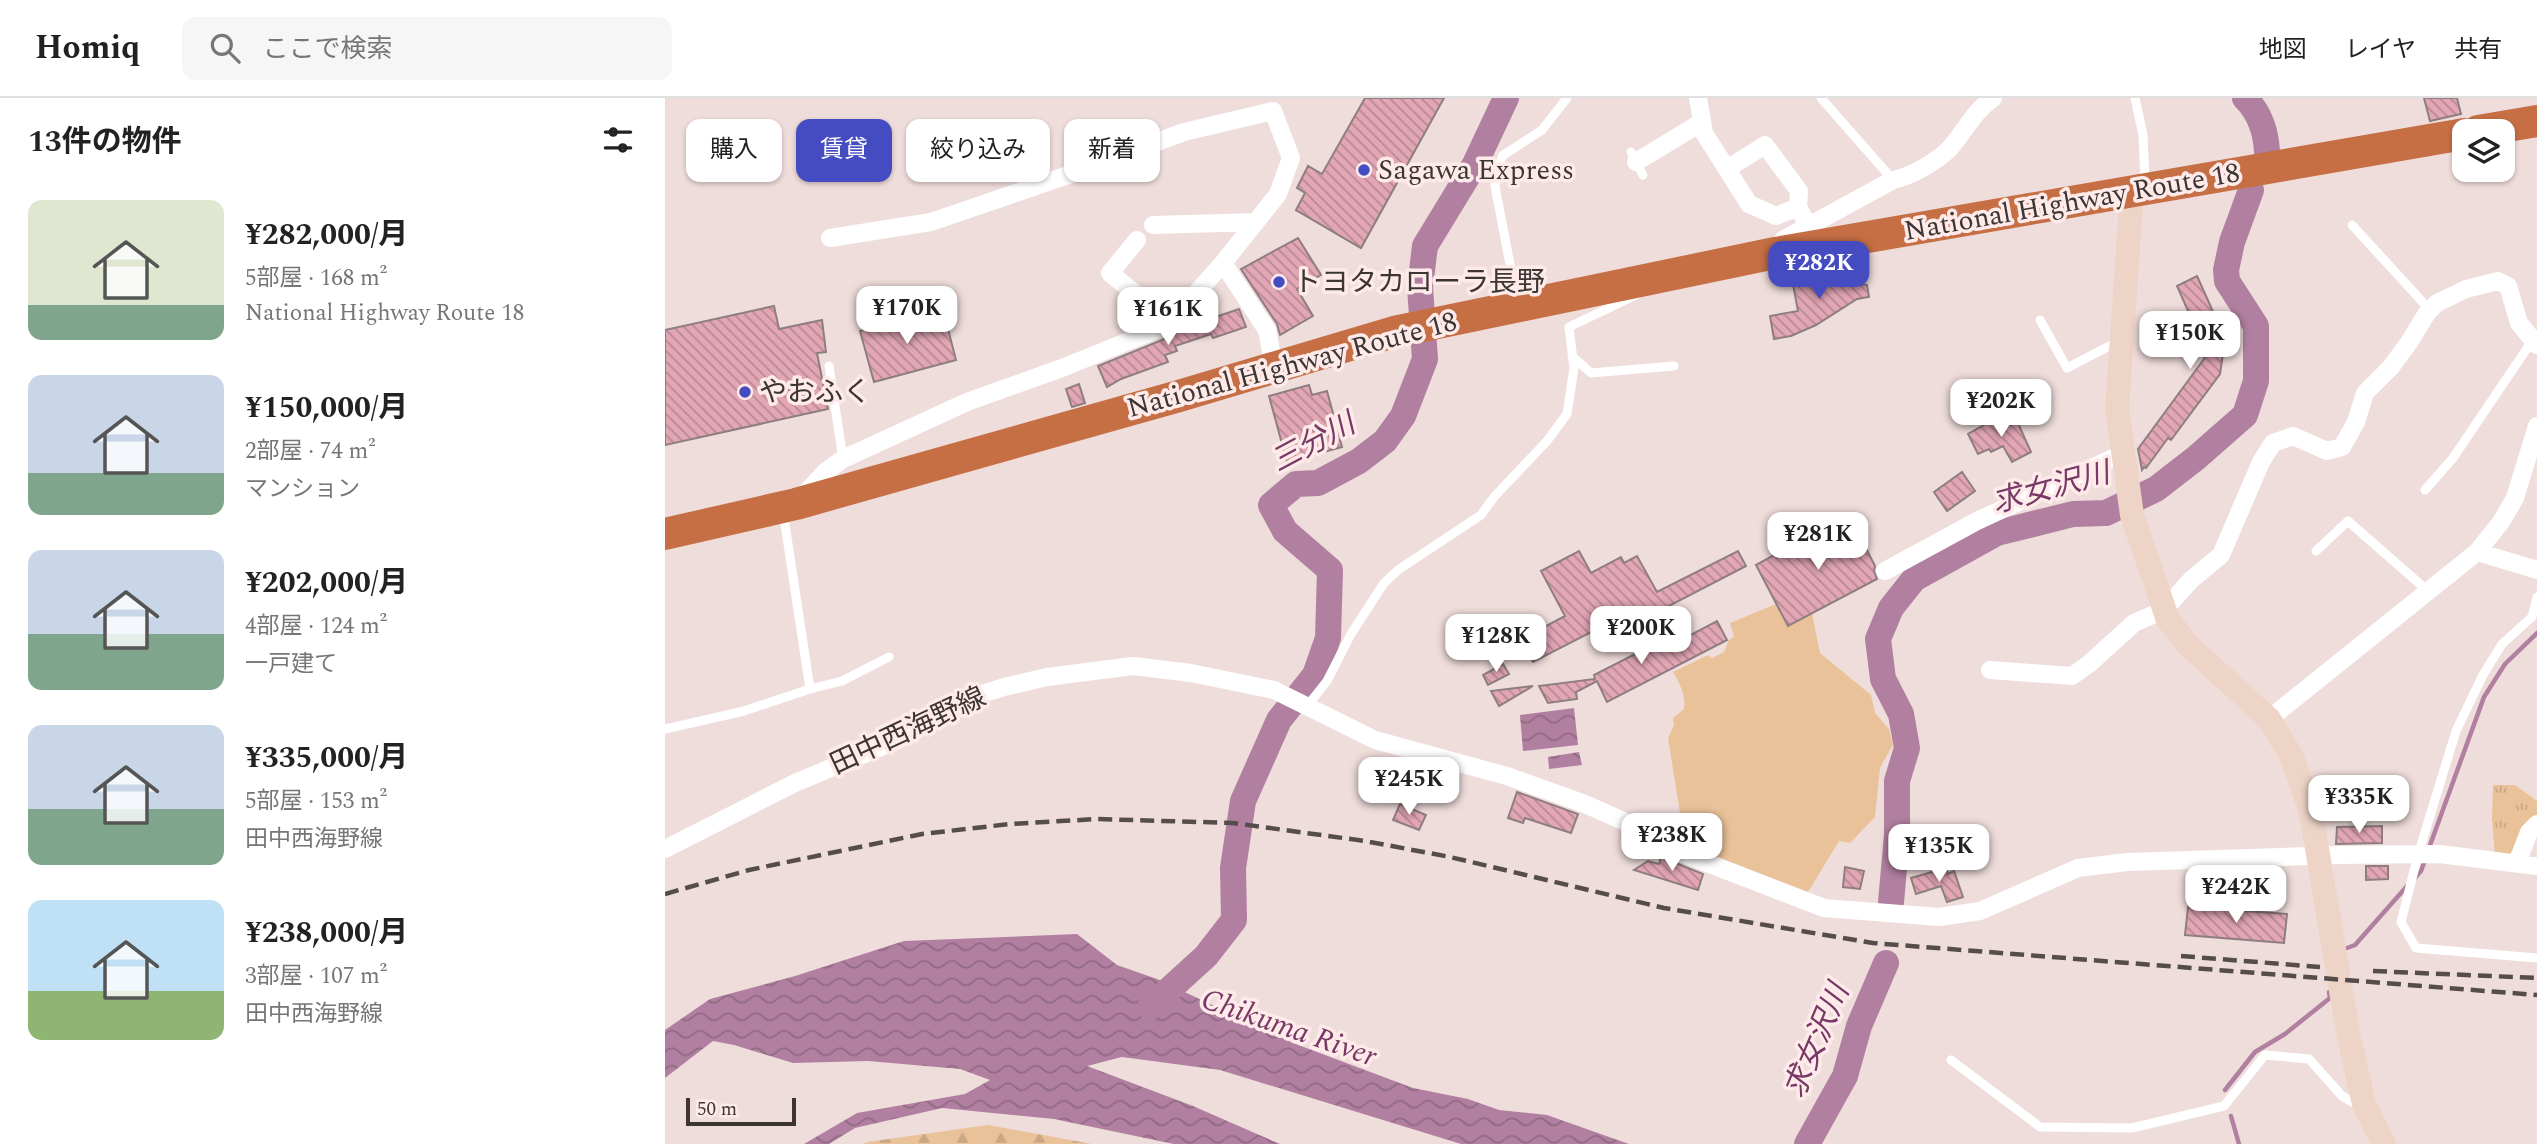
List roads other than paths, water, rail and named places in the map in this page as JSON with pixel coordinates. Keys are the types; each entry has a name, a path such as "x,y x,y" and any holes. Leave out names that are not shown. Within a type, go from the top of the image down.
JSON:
{"highway":[{"path":"2515,125 2537,121"},
{"name":"National Highway Route 18","path":"665,534 790,505 1179,396 1394,331 1775,253 2452,136"}],"street":[{"path":"1698,98 1705,134 1749,204 1776,216 1798,207"},
{"path":"1775,253 1783,240 1893,180 1907,178 1949,150 1966,125 1993,98"},
{"path":"790,505 825,472 843,460 967,402 1062,368 1168,325 1223,263 1278,194 1291,158 1273,111 1184,132 931,222 830,237"},
{"path":"1636,163 1702,122"},
{"path":"1727,169 1765,145 1799,191 1798,207 1809,227"},
{"path":"2139,189 2117,409 2126,488 2132,515 2168,620 2188,645 2269,719 2292,757 2311,813 2349,1038 2367,1111 2384,1144"},
{"path":"1153,225 1256,222"},
{"path":"1137,240 1110,273 1156,311 1168,325"},
{"path":"1223,263 1267,330 1274,367"},
{"path":"1990,670 2072,676 2134,623 2164,610 2191,580 2221,555 2261,462 2273,443 2293,436 2327,451 2341,447 2356,422 2365,393 2391,367 2437,303 2466,289 2498,281 2508,286 2519,323 2534,343"},
{"path":"2269,719 2477,552 2501,522 2515,498 2537,426"},
{"path":"1885,572 1977,520 2122,454"},
{"path":"2477,552 2537,570"},
{"name":"田中西海野線","path":"665,849 795,783 898,740 951,706 1004,687 1047,677 1133,666 1256,685 1308,705 1375,740 1507,776 1585,804 1630,824 1663,846 1824,908 1939,917 1980,911 2078,868 2127,862 2439,854 2537,866"},
{"path":"2517,863 2529,832 2537,824"}],"lane":[{"path":"1518,306 1495,186 1502,156 1542,130 1567,98"},
{"path":"1821,98 1893,180"},
{"path":"2135,98 2143,135 2139,189"},
{"path":"2352,225 2430,310"},
{"path":"1308,705 1327,681 1350,634 1384,583 1398,570 1482,515 1494,497 1547,441 1567,414 1574,368 1569,327 1645,291 1659,276"},
{"path":"2040,320 2067,368 2122,340"},
{"path":"2425,490 2453,458 2534,343"},
{"path":"1572,356 1591,373 1674,366"},
{"path":"829,366 843,460"},
{"path":"790,505 810,689"},
{"path":"2316,551 2348,521 2430,592"},
{"path":"2537,597 2532,617 2502,644 2483,675 2456,731 2418,855 2401,922 2416,948 2537,958"},
{"path":"665,729 744,711 842,681 889,657"},
{"path":"1951,1060 2040,1127 2132,1128 2224,1106 2265,1055 2309,1059 2342,1096 2367,1111"}],"water":[{"path":"1574,708 1578,745 1523,751 1520,715"},
{"path":"1579,752 1582,765 1549,769 1548,757"},
{"path":"1077,934 1117,965 1157,979 1293,1043 1413,1088 1468,1099 1499,1110 1547,1115 1629,1144 1461,1144 1220,1070 1122,1057 1087,1066 1193,1106 1280,1144 1174,1144 1054,1119 942,1108 855,1128 829,1144 804,1144 857,1113 965,1094 990,1080 960,1069 868,1061 793,1063 713,1041 665,1078 665,1030 710,999 795,976 904,941"}],"waterway":[{"name":"三分川","path":"1150,1007 1206,956 1234,920 1233,868 1243,801 1279,720 1315,675 1328,638 1330,570 1285,531 1271,505 1296,484 1318,483 1359,461 1385,441 1403,416 1425,359 1420,287 1425,246 1475,164 1506,98"},
{"name":"求女沢川","path":"2245,98 2261,123 2267,152"},
{"name":"求女沢川","path":"1891,902 1897,835 1897,781 1907,748 1901,714 1883,679 1878,639 1891,608 1914,579 1997,533 2073,514 2106,513 2156,489 2245,415 2256,381 2256,326 2227,281 2226,270 2232,242 2251,190"},
{"path":"2429,848 2484,697 2505,664 2537,633"},
{"path":"2414,879 2425,860"},
{"path":"2347,948 2355,945 2408,885"},
{"name":"求女沢川","path":"1807,1144 1845,1076 1859,1026 1886,963"},
{"path":"2225,1090 2255,1052 2285,1034 2330,998 2329,992"},
{"path":"2231,1116 2239,1144"}],"railway":[{"path":"665,894 749,870 922,834 1010,824 1097,819 1233,823 1365,841 1450,857 1664,908 1873,943 2537,995"},
{"path":"2181,956 2320,967"},
{"path":"2373,971 2537,978"}],"place":[{"name":"Sagawa Express","path":"1364,170"},
{"name":"トヨタカローラ長野","path":"1279,282"},
{"name":"やおふく","path":"745,392"}],"water label":[{"name":"Chikuma River","path":"1289,1028"}]}
